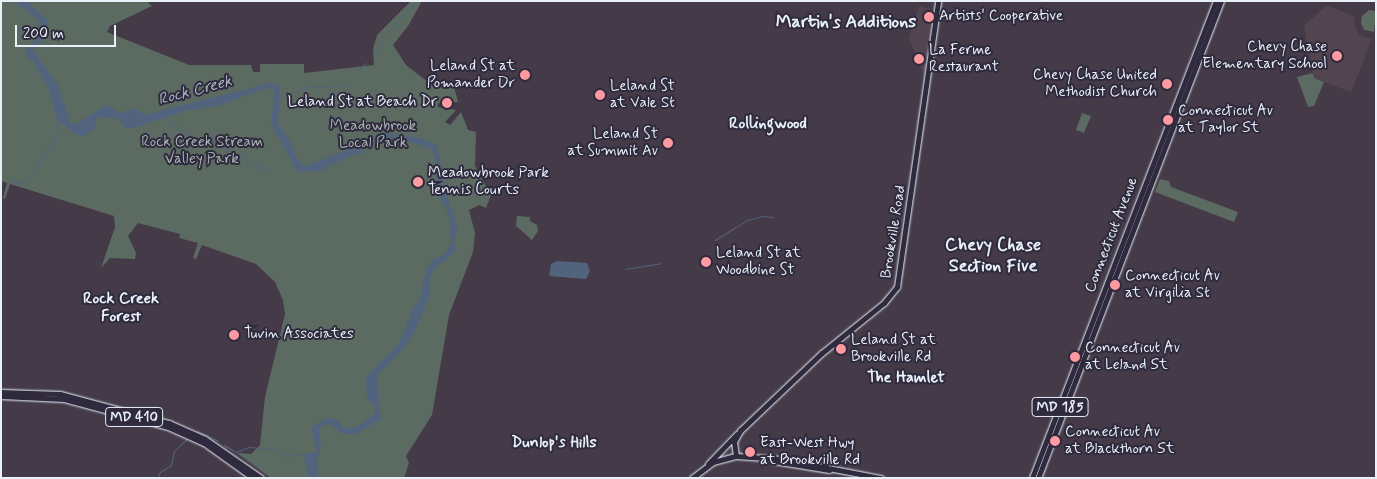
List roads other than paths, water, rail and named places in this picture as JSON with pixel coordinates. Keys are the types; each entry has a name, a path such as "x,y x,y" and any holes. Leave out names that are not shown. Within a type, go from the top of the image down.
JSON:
{"main road":[{"name":"Brookville Road","path":"737,434 822,353 884,303 898,287 938,1"},
{"name":"Connecticut Avenue","path":"1033,477 1216,1"},
{"name":"Connecticut Avenue","path":"1033,477 1221,1"},
{"name":"MD 410","path":"1,392 60,394 169,423 205,439 261,478"},
{"name":"MD 410","path":"1,396 64,399 168,427 204,442 253,478"},
{"path":"736,456 737,434"},
{"path":"692,478 707,465 715,453 737,434"},
{"path":"707,465 736,456 881,478"}],"water":[{"name":"Rock Creek","path":"14,1 27,1 47,20 46,35 33,50 58,85 71,124 76,124 107,105 120,113 135,108 144,115 270,83 280,87 278,124 289,140 300,164 307,166 386,133 422,138 437,145 447,197 458,228 454,240 456,251 435,268 430,278 429,298 415,331 402,351 377,375 381,419 355,435 344,434 328,423 319,428 321,448 317,460 318,478 309,478 303,454 317,452 311,427 329,417 340,422 343,428 355,428 374,415 376,406 369,401 365,391 367,376 399,344 414,305 419,301 426,271 432,260 443,256 451,244 449,216 439,194 434,169 436,160 431,149 411,142 390,140 362,150 364,154 351,155 320,171 297,172 271,124 274,96 273,90 266,88 218,106 185,111 134,128 125,128 118,119 98,117 95,128 89,133 82,136 75,134 57,120 49,91 34,62 26,57 25,52 37,37 40,21"},
{"path":"557,261 587,263 590,271 586,279 549,276 551,264"}],"waterway":[{"path":"377,56 383,36 417,1"},
{"path":"355,72 366,63"},
{"path":"280,97 307,87 349,86 352,80"},
{"path":"164,118 188,134 195,143 209,139 268,171"},
{"path":"12,181 20,183 28,178 53,141 59,122"},
{"path":"715,240 747,220 763,216 773,217"},
{"path":"625,269 661,263"},
{"path":"197,431 218,441"},
{"path":"157,478 160,472 171,465 174,451 187,439"},
{"path":"224,445 236,452 249,447 281,450 286,459 292,455 304,455"}],"place":[{"name":"Artists' Cooperative","path":"929,17"},
{"name":"Chevy Chase Elementary School","path":"1337,56"},
{"name":"La Ferme Restaurant","path":"919,59"},
{"name":"Leland St at Pomander Dr","path":"525,75"},
{"name":"Chevy Chase United Methodist Church","path":"1167,84"},
{"name":"Leland St at Vale St","path":"600,95"},
{"name":"Leland St at Beach Dr","path":"447,103"},
{"name":"Connecticut Av at Taylor St","path":"1168,120"},
{"name":"Leland St at Summit Av","path":"668,143"},
{"name":"Meadowbrook Park Tennis Courts","path":"418,182"},
{"name":"Leland St at Woodbine St","path":"706,262"},
{"name":"Connecticut Av at Virgilia St","path":"1115,285"},
{"name":"Tuvin Associates","path":"234,335"},
{"name":"Leland St at Brookville Rd","path":"841,349"},
{"name":"Connecticut Av at Leland St","path":"1075,357"},
{"name":"Connecticut Av at Blackthorn St","path":"1055,441"},
{"name":"East-West Hwy at Brookville Rd","path":"750,452"}],"district":[{"name":"Martin's Additions","path":"846,22"},
{"name":"Rollingwood","path":"768,124"},
{"name":"Chevy Chase Section Five","path":"993,256"},
{"name":"Rock Creek Forest","path":"121,308"},
{"name":"The Hamlet","path":"906,378"},
{"name":"Dunlop's Hills","path":"554,443"}],"park label":[{"name":"Meadowbrook Local Park","path":"373,134"},
{"name":"Rock Creek Stream Valley Park","path":"202,150"}]}
